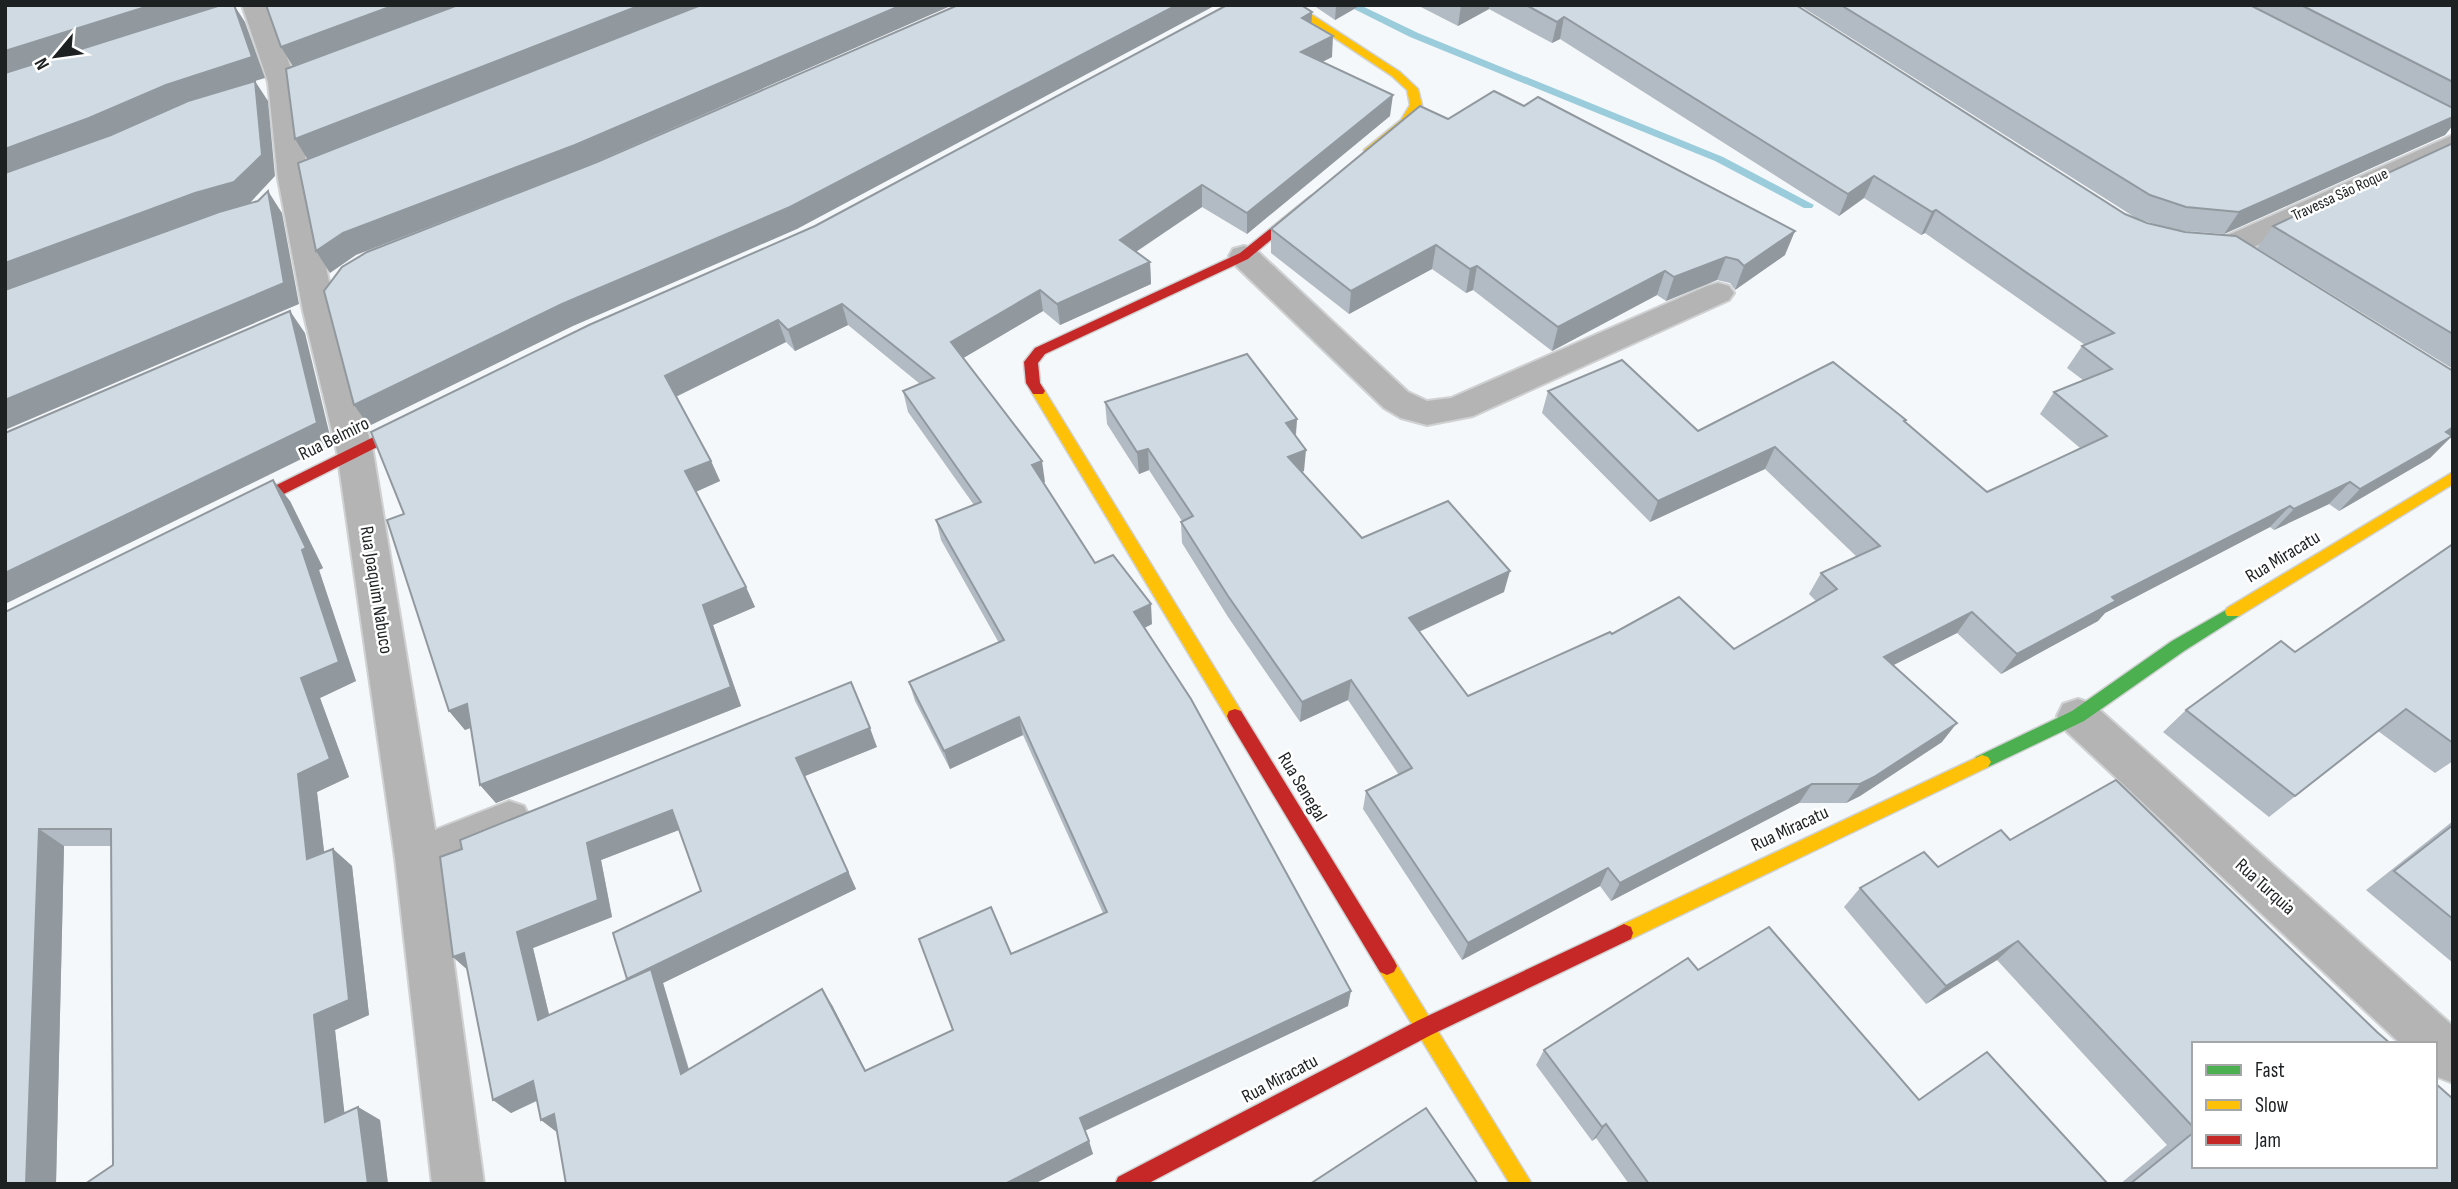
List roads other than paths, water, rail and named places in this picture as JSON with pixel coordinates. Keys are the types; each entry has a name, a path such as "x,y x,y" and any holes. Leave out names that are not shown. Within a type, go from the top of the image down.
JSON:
{"street":[{"path":"1290,5 1396,74 1412,89 1416,105 1405,122 1362,158"},
{"name":"Rua Joaquim Nabuco","path":"252,9 284,82 307,316 355,452 417,858 458,1184"},
{"name":"Travessa São Roque","path":"2197,246 2240,254 2449,130"},
{"name":"Rua Senegal","path":"1319,194 1244,256 1040,351 1031,362 1033,383 1522,1184"},
{"path":"1244,256 1396,400 1413,412 1431,415 1461,407 1718,293"},
{"path":"307,316 343,279"},
{"name":"Rua Belmiro","path":"218,520 440,410"},
{"name":"Rua Miracatu","path":"1125,1184 1424,1027 2078,716 2178,646 2453,477"},
{"name":"Rua Turquia","path":"2078,716 2434,1042"},
{"path":"417,858 544,807"},
{"name":"Rua Turquia","path":"2437,1044 2453,1059"}],"waterway":[{"path":"1351,5 1414,35 1719,159 1808,205"}]}
